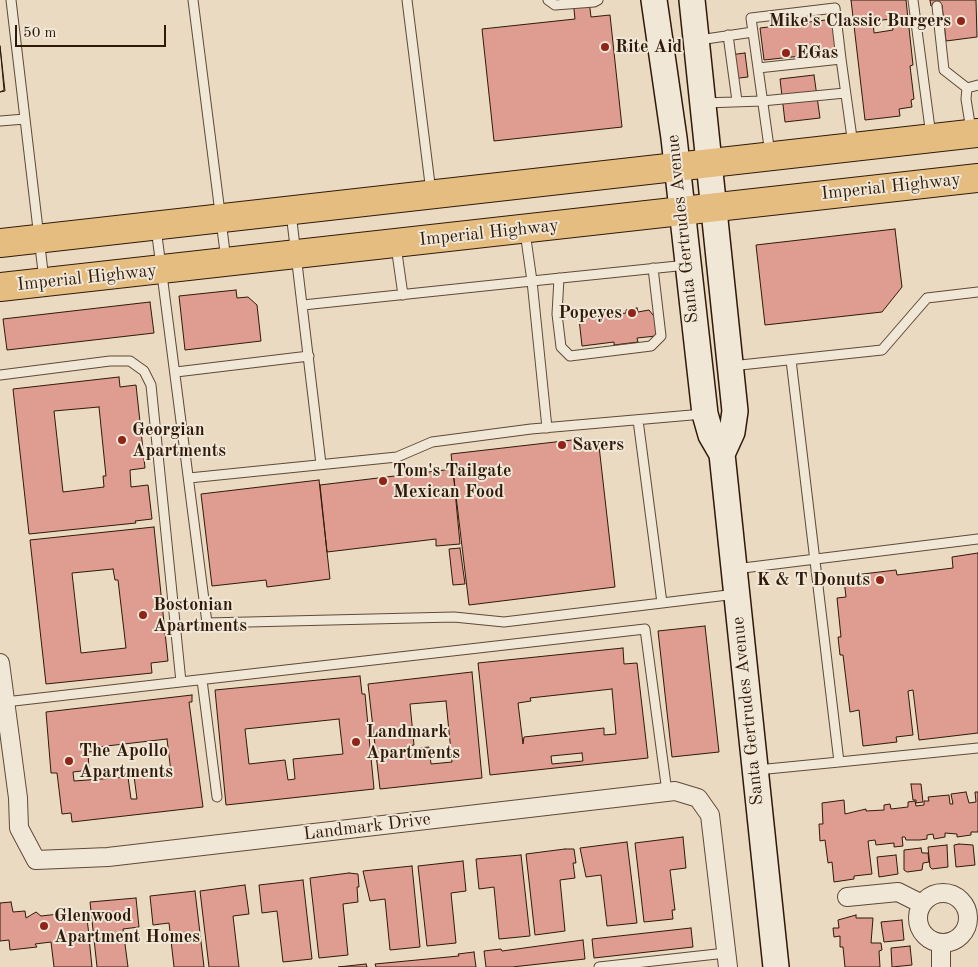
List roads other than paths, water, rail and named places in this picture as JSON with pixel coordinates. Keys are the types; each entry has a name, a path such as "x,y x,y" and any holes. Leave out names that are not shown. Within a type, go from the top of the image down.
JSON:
{"main road":[{"name":"Santa Gertrudes Avenue","path":"654,0 677,167 705,414 711,435 722,454 776,967"},
{"name":"Santa Gertrudes Avenue","path":"692,0 735,411 732,432 722,454"},
{"path":"0,243 975,134"},
{"name":"Imperial Highway","path":"0,287 978,178"}],"street":[{"path":"0,662 5,702"},
{"name":"Landmark Drive","path":"5,702 18,798 19,828 36,860 108,857 675,791 698,798 710,815 727,960"},
{"path":"847,897 898,892 922,904"},
{"path":"950,894 972,908 964,933 950,943 934,942 922,933 918,918 922,904 934,895 950,894"},
{"path":"941,967 942,944"}],"lane":[{"path":"11,0 44,282"},
{"path":"193,0 226,263"},
{"path":"407,0 432,194"},
{"path":"548,0 554,5 594,2 598,0"},
{"path":"913,0 932,138"},
{"path":"937,6 944,70 967,88"},
{"path":"770,156 751,18 835,8 845,93 854,147"},
{"path":"697,40 753,32"},
{"path":"728,35 737,101"},
{"path":"758,68 841,59"},
{"path":"967,88 978,84"},
{"path":"967,88 966,99 975,134"},
{"path":"704,103 762,101 845,93"},
{"path":"0,121 25,119"},
{"path":"290,210 321,464"},
{"path":"156,225 207,623 454,617 504,622 736,594"},
{"path":"525,229 547,428"},
{"path":"396,243 403,295"},
{"path":"303,305 687,264"},
{"path":"559,278 557,314 561,347 570,356 651,346 661,336 653,268"},
{"path":"731,366 882,350 927,298 978,292"},
{"path":"176,372 309,356"},
{"path":"790,360 839,762"},
{"path":"0,375 110,361 130,361 144,371 151,385 181,682"},
{"path":"189,478 397,457 432,442 547,428 705,414"},
{"path":"638,420 662,603"},
{"path":"733,570 978,540"},
{"path":"5,702 645,629 666,792"},
{"path":"202,680 217,797"},
{"path":"755,770 978,748"},
{"path":"599,967 727,960"}],"place":[{"name":"Mike's Classic Burgers","path":"961,21"},
{"name":"Rite Aid","path":"605,47"},
{"name":"EGas","path":"786,53"},
{"name":"Popeyes","path":"632,313"},
{"name":"Georgian Apartments","path":"122,440"},
{"name":"Savers","path":"562,445"},
{"name":"Tom's Tailgate Mexican Food","path":"383,481"},
{"name":"K & T Donuts","path":"880,580"},
{"name":"Bostonian Apartments","path":"143,615"},
{"name":"Landmark Apartments","path":"356,742"},
{"name":"The Apollo Apartments","path":"69,761"},
{"name":"Glenwood Apartment Homes","path":"44,926"}]}
